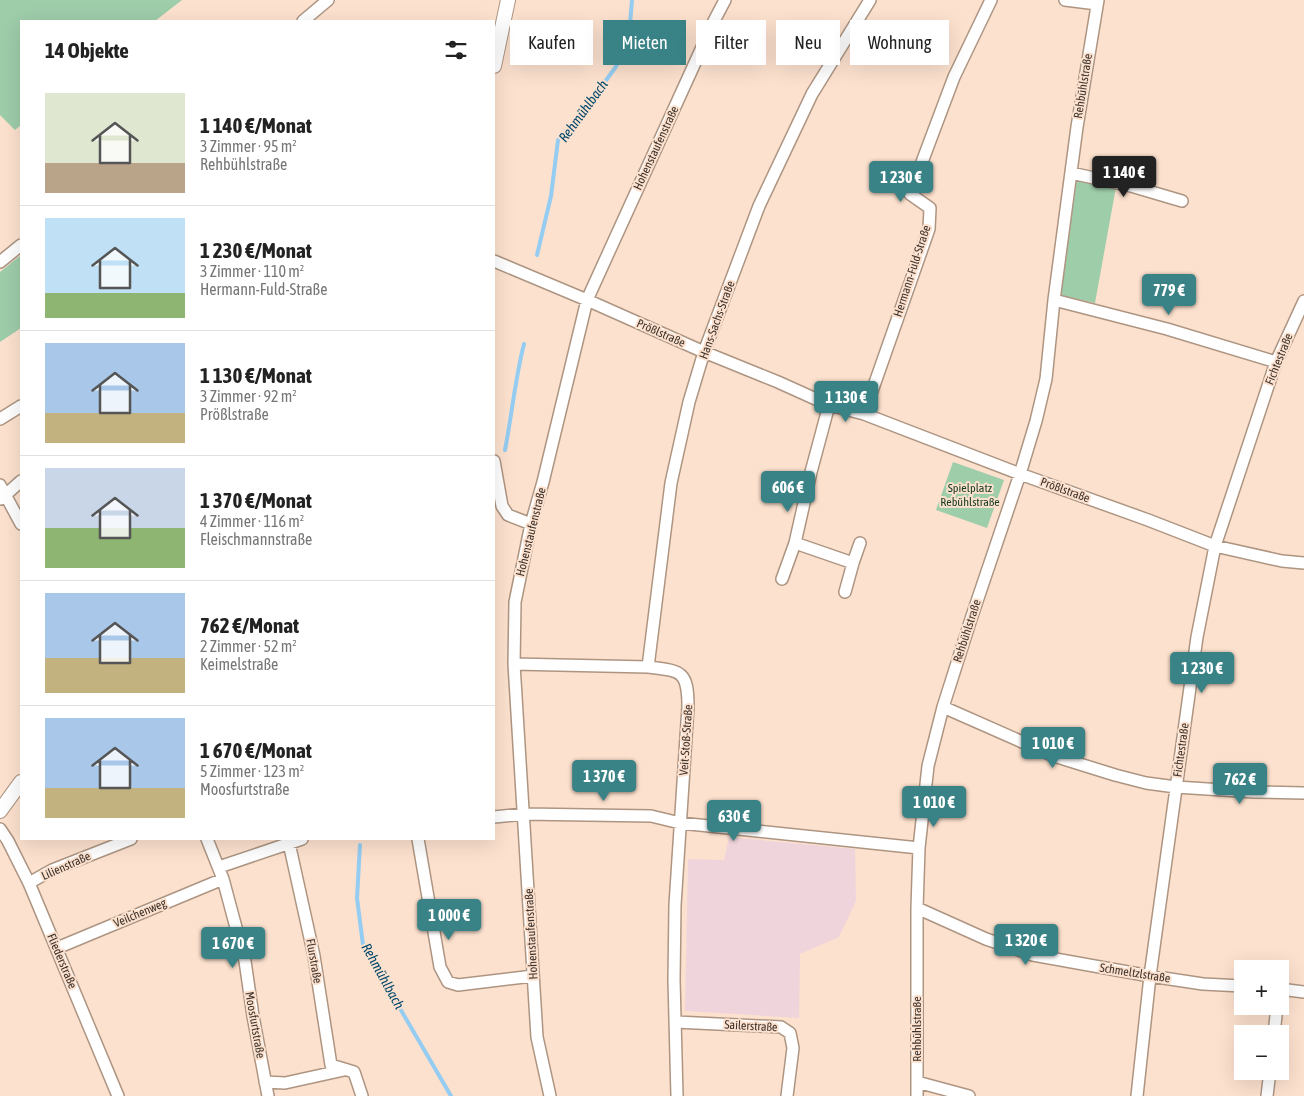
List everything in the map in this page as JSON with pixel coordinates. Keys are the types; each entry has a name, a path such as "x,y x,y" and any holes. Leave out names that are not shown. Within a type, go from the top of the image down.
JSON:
{"street":[{"path":"304,20 328,0"},
{"path":"495,61 508,0"},
{"name":"Hohenstaufenstraße","path":"550,1096 537,1037 514,664 515,602 531,524 587,300 725,0"},
{"name":"Hans-Sachs-Straße","path":"648,668 671,483 689,402 704,352 759,206 812,94 870,0"},
{"name":"Hermann-Fuld-Straße","path":"864,414 929,229 930,208 910,194 954,77 991,0"},
{"path":"1065,0 1098,2"},
{"name":"Rehbühlstraße","path":"918,1096 917,908 919,848 928,766 943,707 1020,474 1046,379 1054,300 1077,127 1098,2"},
{"path":"1071,173 1131,186 1182,201"},
{"path":"0,262 20,246"},
{"name":"Prößlstraße","path":"495,261 829,405 864,414 1215,546 1282,561 1304,563"},
{"path":"1054,300 1167,329 1276,362"},
{"name":"Fichtestraße","path":"1136,1096 1150,976 1197,637 1215,546 1276,362 1304,301"},
{"path":"782,579 795,543 829,405"},
{"path":"0,419 20,407"},
{"path":"495,467 502,506 508,515 531,524"},
{"path":"3,498 20,482"},
{"path":"0,484 3,498 20,523"},
{"path":"795,543 853,563"},
{"path":"844,592 860,543"},
{"name":"Veit-Stoß-Straße","path":"514,664 670,669 678,672 686,681 688,706 675,905 674,980 677,1096"},
{"path":"943,707 1054,756 1146,783 1254,792 1304,793"},
{"path":"0,811 20,783"},
{"path":"495,817 524,814 651,816 680,823 919,848"},
{"name":"Fliederstraße","path":"0,829 30,884 118,1096"},
{"name":"Lilienstraße","path":"30,884 52,870 128,840"},
{"name":"Moosfurtstraße","path":"207,840 223,879 245,961 268,1096"},
{"path":"219,867 299,840"},
{"path":"418,840 440,967 448,982 458,985 533,976"},
{"name":"Flurstraße","path":"289,843 314,956 331,1065 354,1072 362,1096"},
{"name":"Veilchenweg","path":"57,948 223,879"},
{"name":"Schmeltzlstraße","path":"917,908 986,939 1033,955 1150,976 1203,984 1234,986"},
{"path":"1289,990 1304,992"},
{"name":"Sailerstraße","path":"676,1022 782,1027 790,1033 793,1048 787,1096"},
{"path":"265,1082 284,1083 346,1069"},
{"path":"1267,1096 1269,1080"},
{"path":"917,1082 970,1096"}],"shaded area":[{"path":"729,837 855,849 856,901 839,937 800,954 799,1018 685,1011 688,859 724,860"}],"green space":[{"path":"0,0 182,0 156,20 20,20 20,126 15,130 0,115"},
{"path":"1077,179 1116,187 1095,303 1060,295"},
{"path":"20,256 20,329 0,342 0,272"},
{"name":"Spielplatz Rebühlstraße","path":"953,462 1004,480 987,528 936,510"}],"waterway":[{"name":"Rehmühlbach","path":"537,255 551,196 558,140 588,105 625,52 632,0"},
{"name":"Rehmühlbach","path":"505,450 524,344"},
{"name":"Rehmühlbach","path":"360,845 357,898 363,945 451,1096"}]}
